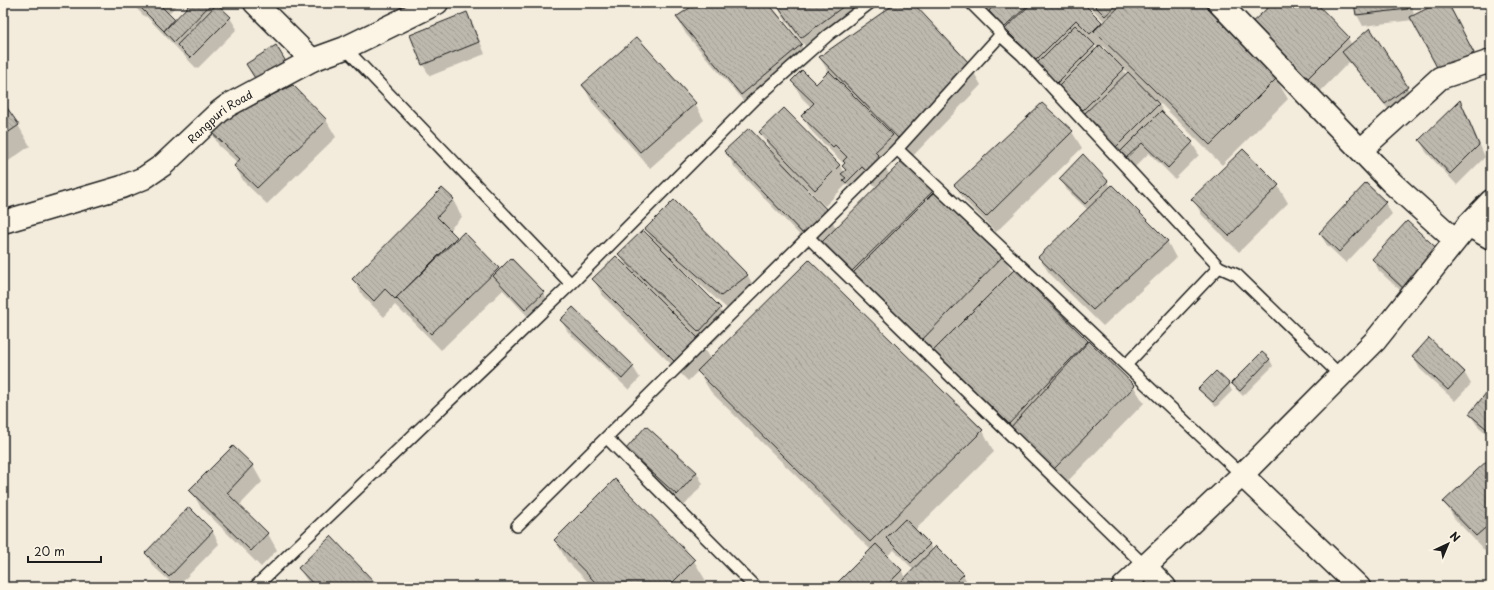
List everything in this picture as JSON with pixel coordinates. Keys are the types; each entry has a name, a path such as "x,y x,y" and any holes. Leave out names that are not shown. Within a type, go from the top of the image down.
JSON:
{"street":[{"path":"255,3 312,60"},
{"name":"Rangpuri Road","path":"3,222 122,187 144,178 164,165 227,106 312,60 345,48 437,3"},
{"path":"1219,3 1391,182 1462,233 1491,238"},
{"path":"1361,150 1440,78 1491,61"},
{"path":"1123,587 1242,475 1375,341 1462,233 1491,201"},
{"path":"1242,475 1358,587"},
{"path":"1145,566 1165,587"}],"lane":[{"path":"255,587 571,284 755,99 828,35 870,3"},
{"path":"971,3 998,30 1000,35 1022,55 1219,267 1237,275 1341,376"},
{"path":"517,526 897,149 1000,35"},
{"path":"345,48 571,284"},
{"path":"897,149 1242,475"},
{"path":"808,237 1145,566"},
{"path":"1126,365 1219,267"},
{"path":"607,438 755,587"}],"building":[{"path":"144,3 162,3 160,5 174,19 164,31 140,7"},
{"path":"191,3 212,3 174,42 164,31"},
{"path":"697,3 768,3 802,44 741,95 676,17"},
{"path":"775,3 848,3 801,38"},
{"path":"896,3 913,3 970,64 898,138 819,57"},
{"path":"996,3 1030,3 1004,28 989,11"},
{"path":"1032,3 1083,3 1102,22 1090,34 1076,20 1036,60 1005,29"},
{"path":"1092,3 1119,3 1105,16"},
{"path":"1123,3 1205,3 1277,78 1210,145 1094,31"},
{"path":"1273,3 1316,3 1349,37 1303,83 1249,25"},
{"path":"1354,3 1408,3 1408,9 1356,15"},
{"path":"1438,3 1448,3 1474,53 1439,71 1410,17"},
{"path":"217,4 231,17 190,58 177,45"},
{"path":"467,12 479,42 422,65 410,35"},
{"path":"1075,25 1095,45 1057,83 1037,63"},
{"path":"1370,28 1408,87 1385,104 1342,52"},
{"path":"637,37 696,103 640,152 582,85"},
{"path":"276,45 289,67 260,86 246,64"},
{"path":"1100,45 1124,69 1083,110 1059,86"},
{"path":"802,70 816,84 829,71 893,135 875,152 880,157 866,171 862,167 846,183 843,180 846,178 841,174 846,170 842,166 845,163 843,161 847,157 835,145 833,147 801,116 814,103 791,81"},
{"path":"1128,72 1159,104 1116,147 1084,114"},
{"path":"293,85 327,120 257,188 234,166 240,159 208,129 215,123"},
{"path":"1460,100 1479,145 1450,174 1419,140"},
{"path":"3,102 19,125 3,136"},
{"path":"1042,103 1073,131 986,217 954,185"},
{"path":"784,108 840,165 815,190 759,132"},
{"path":"1161,111 1193,142 1168,168 1142,143 1125,159 1119,153"},
{"path":"749,128 828,211 804,235 724,151"},
{"path":"1243,149 1279,185 1229,236 1191,199"},
{"path":"1083,154 1108,181 1085,204 1059,179"},
{"path":"905,158 936,188 851,272 821,243"},
{"path":"1366,183 1386,202 1339,252 1319,233"},
{"path":"1112,185 1168,241 1093,310 1038,257"},
{"path":"442,188 454,199 437,217 457,237 395,299 385,289 374,301 352,279"},
{"path":"936,190 1004,255 921,341 852,274"},
{"path":"674,200 748,275 721,296 645,229"},
{"path":"1407,221 1442,253 1406,291 1372,259"},
{"path":"643,230 721,308 699,332 618,254"},
{"path":"464,232 499,268 431,334 396,298"},
{"path":"616,256 702,342 678,365 592,279"},
{"path":"511,258 544,292 525,310 493,276"},
{"path":"809,260 983,430 870,542 697,371"},
{"path":"1015,269 1088,341 1006,427 932,352"},
{"path":"573,307 634,366 622,379 560,320"},
{"path":"1429,338 1465,372 1448,390 1412,357"},
{"path":"1089,341 1135,386 1054,469 1010,428"},
{"path":"1262,352 1270,359 1240,391 1231,383"},
{"path":"1216,371 1230,384 1213,402 1198,389"},
{"path":"1487,392 1491,395 1491,427 1488,430 1469,414"},
{"path":"646,426 697,472 677,495 626,449"},
{"path":"233,446 253,465 227,493 268,533 251,551 189,490"},
{"path":"1491,457 1491,523 1476,536 1443,502"},
{"path":"615,479 695,560 668,587 600,587 554,540"},
{"path":"189,507 213,531 169,577 145,553"},
{"path":"905,519 930,544 911,563 886,538"},
{"path":"331,536 379,587 316,587 298,568"},
{"path":"876,544 902,570 885,587 833,587"},
{"path":"936,546 964,574 951,587 900,587 898,585"}]}
